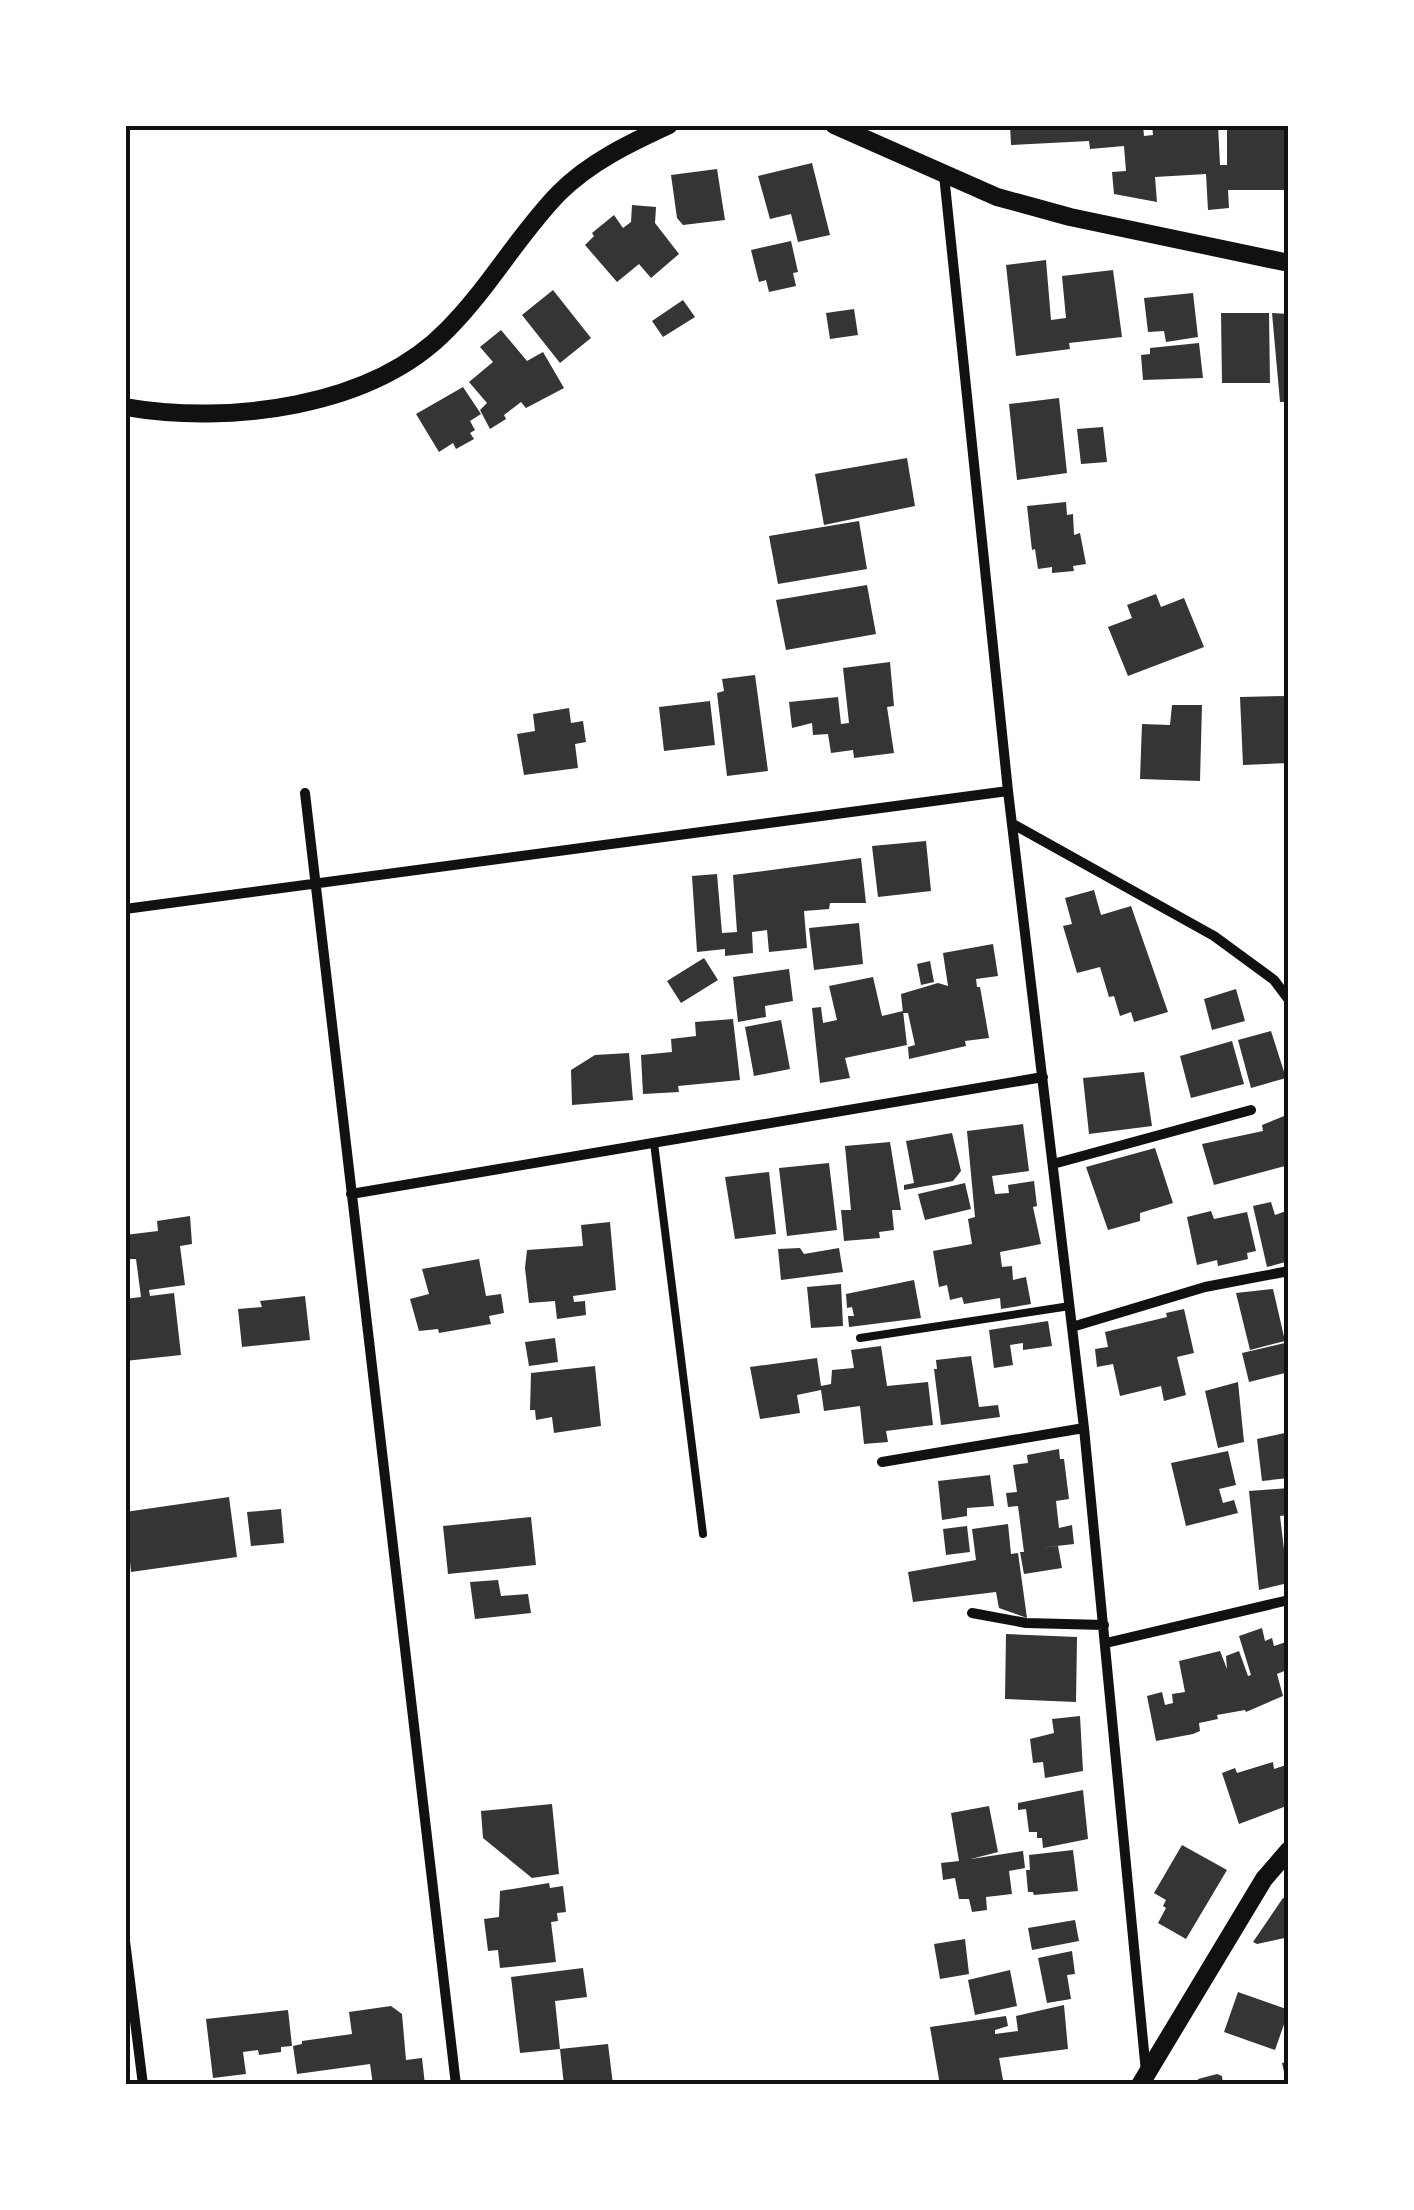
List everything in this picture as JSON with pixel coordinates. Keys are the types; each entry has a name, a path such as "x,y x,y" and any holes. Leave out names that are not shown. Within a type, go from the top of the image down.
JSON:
{"street":[{"path":"125,407 154,412 243,412 330,398 400,366 447,330 560,192 615,150 669,125"},
{"path":"834,125 997,197 1070,217 1289,263"},
{"path":"944,174 1008,791 1084,1428 1143,2079"},
{"path":"125,909 1008,791"},
{"path":"304,793 456,2085"},
{"path":"1013,824 1214,936 1274,980 1289,1000"},
{"path":"351,1194 1043,1077"},
{"path":"1054,1164 1251,1110"},
{"path":"1072,1327 1205,1288 1289,1270"},
{"path":"882,1462 1084,1428"},
{"path":"1106,1643 1289,1600"},
{"path":"972,1613 1026,1623 1104,1625"},
{"path":"1143,2079 1264,1879 1289,1850"},
{"path":"125,1941 143,2085"}],"lane":[{"path":"654,1143 703,1534"},
{"path":"860,1338 1070,1306"}],"building":[{"path":"1010,125 1143,125 1144,136 1153,135 1152,125 1218,125 1220,165 1227,165 1227,125 1289,125 1289,190 1228,190 1229,208 1208,210 1206,174 1155,177 1157,202 1114,194 1112,172 1126,171 1124,146 1090,149 1089,141 1011,145"},
{"path":"812,163 830,235 798,242 791,214 770,219 758,176"},
{"path":"717,169 725,220 683,225 677,218 671,175"},
{"path":"632,205 656,207 655,223 679,254 651,278 639,264 617,282 585,245 594,236 592,233 614,215 623,228 631,222"},
{"path":"791,241 798,272 793,273 796,286 769,292 766,280 759,282 751,250"},
{"path":"1046,260 1051,320 1066,318 1062,276 1113,270 1122,337 1069,343 1070,349 1016,356 1006,265"},
{"path":"553,290 591,338 560,363 522,315"},
{"path":"1193,293 1198,337 1166,342 1164,331 1148,332 1144,298"},
{"path":"683,300 695,317 663,337 652,321"},
{"path":"854,309 858,335 830,339 826,313"},
{"path":"1221,313 1269,313 1270,383 1222,383"},
{"path":"1272,313 1289,314 1289,402 1280,402"},
{"path":"501,330 527,361 543,352 564,388 526,408 521,402 490,429 480,410 487,403 469,382 493,362 480,347"},
{"path":"1199,343 1203,378 1143,380 1141,355 1150,354 1150,348"},
{"path":"463,387 481,414 470,421 474,439 456,449 453,443 439,452 416,414"},
{"path":"1059,398 1067,473 1017,480 1009,404"},
{"path":"1103,427 1107,462 1081,464 1077,429"},
{"path":"907,458 915,506 824,525 815,474"},
{"path":"1066,502 1067,515 1073,514 1074,535 1080,533 1086,564 1073,566 1074,571 1052,573 1052,567 1038,569 1027,506"},
{"path":"859,521 867,569 778,584 769,536"},
{"path":"867,585 876,634 786,650 776,600"},
{"path":"1156,594 1161,607 1184,598 1204,647 1128,676 1108,627 1132,618 1127,605"},
{"path":"890,662 894,706 887,707 894,753 854,758 853,750 831,753 828,734 813,735 812,723 792,728 789,702 838,697 841,724 849,723 843,668"},
{"path":"755,675 768,771 727,776 717,693 724,691 722,679"},
{"path":"1287,696 1289,763 1243,765 1240,697"},
{"path":"710,701 715,745 664,751 659,707"},
{"path":"1172,705 1202,705 1200,781 1140,779 1142,724 1170,725"},
{"path":"569,708 571,723 583,721 586,742 575,744 578,768 524,775 517,734 535,731 533,714"},
{"path":"926,841 931,891 878,897 872,846"},
{"path":"861,858 866,903 830,903 829,909 804,911 807,948 769,952 767,930 752,932 753,953 725,956 725,949 697,952 692,876 717,874 722,933 737,932 733,875"},
{"path":"1094,890 1101,915 1131,906 1168,1012 1134,1022 1131,1012 1120,1016 1114,996 1109,997 1100,967 1077,973 1063,926 1072,924 1065,898"},
{"path":"859,923 863,964 814,970 809,928"},
{"path":"993,944 998,976 976,979 989,1038 965,1041 966,1046 909,1059 908,1047 915,1045 908,1013 903,1013 901,994 938,983 948,986 943,953"},
{"path":"704,958 718,980 681,1003 667,981"},
{"path":"930,961 934,982 921,985 917,964"},
{"path":"789,969 793,1001 765,1006 766,1017 738,1022 733,977"},
{"path":"873,977 882,1016 903,1011 907,1045 845,1058 850,1078 820,1083 812,1008 821,1007 823,1023 837,1020 829,986"},
{"path":"1236,989 1245,1021 1212,1030 1204,999"},
{"path":"733,1019 740,1080 678,1086 679,1092 643,1094 641,1055 672,1052 671,1039 696,1036 695,1022"},
{"path":"781,1020 790,1069 754,1076 745,1027"},
{"path":"1271,1031 1286,1078 1251,1088 1238,1040"},
{"path":"1232,1041 1244,1084 1191,1098 1180,1056"},
{"path":"629,1053 633,1100 572,1105 571,1070 595,1055"},
{"path":"1144,1072 1152,1126 1089,1134 1083,1078"},
{"path":"1289,1114 1289,1127 1284,1128 1289,1165 1214,1185 1202,1144 1263,1131 1262,1125"},
{"path":"1023,1124 1029,1171 992,1176 995,1194 1009,1193 1008,1185 1034,1181 1037,1206 1033,1207 1041,1244 1000,1252 1002,1267 1012,1266 1013,1280 1026,1277 1031,1304 1001,1309 1000,1298 964,1304 962,1297 950,1300 947,1285 939,1287 933,1251 972,1244 968,1219 975,1217 967,1131"},
{"path":"952,1133 961,1171 953,1181 904,1190 904,1185 914,1183 906,1141"},
{"path":"890,1142 901,1210 892,1210 894,1230 879,1232 880,1238 844,1241 841,1210 851,1210 845,1146"},
{"path":"1155,1148 1173,1203 1140,1213 1140,1221 1108,1230 1086,1167"},
{"path":"829,1163 837,1230 787,1236 779,1168"},
{"path":"769,1172 776,1234 735,1239 725,1177"},
{"path":"965,1183 971,1209 925,1220 918,1194"},
{"path":"1271,1202 1275,1215 1289,1210 1289,1261 1267,1267 1253,1206"},
{"path":"1211,1211 1214,1219 1247,1212 1256,1251 1247,1253 1248,1259 1218,1266 1217,1260 1197,1265 1187,1217"},
{"path":"190,1216 192,1244 180,1246 185,1285 149,1290 150,1296 174,1293 181,1355 125,1361 125,1299 141,1297 136,1259 125,1259 125,1235 158,1231 157,1221"},
{"path":"610,1222 616,1290 573,1296 574,1302 585,1301 586,1315 557,1319 555,1301 529,1303 527,1250 583,1246 581,1225"},
{"path":"800,1248 804,1254 839,1248 843,1272 781,1280 778,1249"},
{"path":"479,1259 486,1296 501,1294 504,1313 489,1316 491,1324 439,1333 438,1329 419,1331 410,1299 429,1294 422,1269"},
{"path":"914,1280 921,1318 849,1327 848,1316 854,1316 852,1307 847,1308 846,1294"},
{"path":"841,1284 843,1326 811,1328 807,1287"},
{"path":"1273,1289 1285,1341 1250,1350 1236,1293"},
{"path":"305,1296 310,1340 242,1347 238,1309 262,1307 260,1301"},
{"path":"1184,1309 1194,1353 1177,1357 1186,1395 1164,1401 1161,1386 1120,1396 1113,1364 1097,1367 1095,1349 1108,1347 1105,1332"},
{"path":"1048,1321 1052,1346 1023,1350 1023,1343 1010,1345 1013,1365 994,1368 989,1330"},
{"path":"555,1338 558,1362 529,1366 525,1342"},
{"path":"1289,1342 1289,1372 1249,1382 1242,1353"},
{"path":"881,1346 887,1386 928,1382 933,1425 886,1431 888,1442 864,1444 860,1406 824,1411 821,1390 797,1395 800,1413 760,1419 750,1367 817,1358 821,1386 831,1384 832,1370 854,1368 851,1350"},
{"path":"971,1356 979,1407 998,1405 1000,1417 941,1425 936,1360"},
{"path":"595,1366 601,1426 554,1433 552,1417 536,1420 535,1410 530,1410 531,1373"},
{"path":"1238,1382 1244,1442 1218,1448 1205,1391"},
{"path":"1289,1432 1289,1478 1262,1481 1257,1439"},
{"path":"1059,1449 1069,1499 1056,1501 1059,1528 1072,1525 1074,1544 1039,1548 1058,1546 1062,1568 1024,1574 1018,1506 1008,1507 1006,1493 1017,1492 1013,1465 1028,1463 1027,1455"},
{"path":"1228,1451 1236,1485 1219,1489 1223,1503 1234,1500 1238,1513 1186,1526 1171,1463"},
{"path":"990,1475 994,1506 967,1508 967,1516 942,1520 938,1481"},
{"path":"1289,1488 1289,1515 1280,1516 1288,1583 1259,1590 1249,1491"},
{"path":"229,1497 237,1557 131,1572 125,1512"},
{"path":"281,1509 284,1543 251,1546 247,1512"},
{"path":"531,1517 536,1565 448,1574 443,1526"},
{"path":"1008,1524 1011,1554 1018,1553 1027,1618 999,1608 996,1592 913,1602 908,1572 976,1560 972,1529"},
{"path":"967,1526 970,1552 946,1555 943,1529"},
{"path":"498,1580 501,1596 528,1594 531,1613 475,1619 470,1582"},
{"path":"1262,1628 1265,1641 1272,1638 1274,1646 1289,1641 1289,1669 1277,1674 1283,1696 1246,1712 1217,1715 1218,1719 1199,1723 1200,1731 1193,1734 1156,1741 1147,1696 1162,1692 1165,1705 1173,1703 1172,1694 1185,1692 1179,1661 1220,1651 1227,1669 1226,1656 1239,1651 1248,1676 1251,1675 1239,1636"},
{"path":"1006,1634 1077,1637 1076,1702 1005,1699"},
{"path":"1080,1716 1083,1771 1045,1778 1043,1762 1033,1763 1030,1739 1054,1733 1052,1719"},
{"path":"1273,1762 1274,1769 1289,1764 1289,1805 1239,1824 1222,1773 1235,1768 1237,1773"},
{"path":"1083,1790 1088,1839 1043,1848 1037,1832 1029,1832 1026,1809 1018,1810 1018,1803"},
{"path":"552,1804 559,1874 532,1878 483,1838 481,1811"},
{"path":"989,1806 998,1852 971,1859 1023,1851 1025,1868 1009,1871 1012,1894 986,1897 987,1910 972,1912 969,1899 959,1899 955,1878 943,1880 941,1863 959,1861 951,1813"},
{"path":"1182,1845 1227,1870 1186,1939 1158,1923 1166,1900 1154,1893"},
{"path":"1073,1850 1078,1891 1034,1895 1028,1892 1029,1855"},
{"path":"549,1883 550,1888 563,1886 566,1912 557,1913 558,1921 551,1922 556,1962 500,1968 498,1950 488,1951 484,1919 499,1917 500,1891"},
{"path":"1289,1897 1289,1937 1253,1942 1283,1898"},
{"path":"1075,1920 1079,1941 1032,1950 1028,1928"},
{"path":"965,1939 969,1974 940,1979 934,1944"},
{"path":"1072,1951 1075,1974 1067,1975 1071,1999 1047,2003 1038,1958"},
{"path":"583,1968 587,1997 555,2001 560,2049 520,2053 511,1977"},
{"path":"1010,1970 1017,2006 975,2015 968,1980"},
{"path":"1238,1992 1289,2010 1275,2050 1224,2032"},
{"path":"1064,2005 1068,2049 999,2058 1003,2080 940,2085 930,2027 1006,2016 1008,2026 995,2030 995,2034 1018,2031 1016,2016"},
{"path":"391,2006 402,2014 406,2060 422,2058 425,2085 373,2085 370,2064 297,2074 293,2046 302,2041 352,2034 349,2012"},
{"path":"288,2010 292,2046 259,2055 258,2050 243,2052 246,2074 213,2078 206,2019"},
{"path":"608,2044 613,2085 564,2085 560,2049"},
{"path":"1289,2061 1289,2085 1287,2085 1282,2063"},
{"path":"1222,2076 1223,2085 1199,2085 1198,2079"}]}
